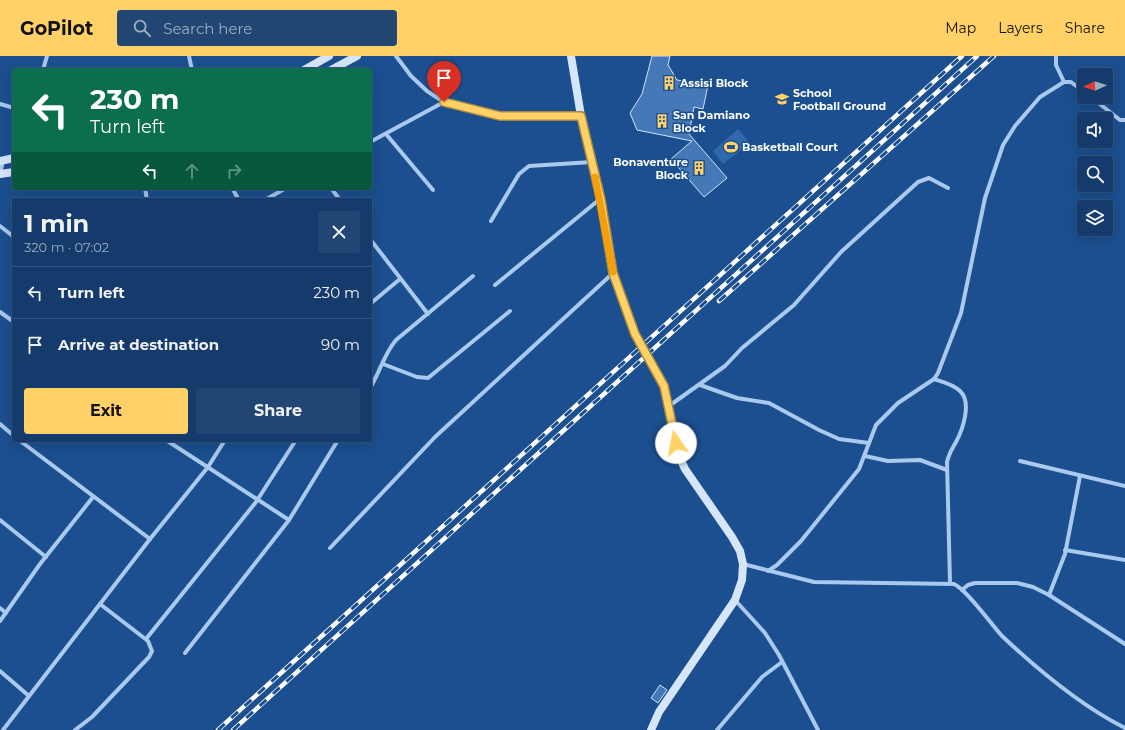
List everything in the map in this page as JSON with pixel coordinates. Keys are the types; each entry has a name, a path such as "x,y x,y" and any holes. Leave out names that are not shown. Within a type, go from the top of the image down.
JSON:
{"street":[{"path":"44,68 47,56"},
{"path":"189,56 192,68"},
{"path":"308,68 329,56"},
{"path":"335,68 357,56"},
{"path":"396,56 418,84 435,98 444,102 500,116 581,116"},
{"path":"571,56 581,116 600,199 613,273 635,334 664,386 679,456 685,469 732,537 740,551 743,564 742,580 735,600 659,712 651,730"},
{"path":"1056,56 1056,65 1064,82"},
{"path":"768,571 777,565 801,541 859,469 876,424 898,403 934,379 942,366 961,313 986,198 1003,145 1015,126 1040,97 1064,82 1071,82 1077,87"},
{"path":"372,141 444,102"},
{"path":"0,104 12,107"},
{"path":"1100,104 1120,120 1125,120"},
{"path":"386,134 433,190"},
{"path":"12,158 1,161 0,175 12,172"},
{"path":"491,221 519,174 525,168 592,162"},
{"path":"668,406 725,366 742,348 794,305 840,252 918,182 929,178 948,188"},
{"path":"268,198 282,190"},
{"path":"332,190 338,198"},
{"path":"496,285 600,199"},
{"path":"0,226 12,235"},
{"path":"372,242 428,314"},
{"path":"330,548 435,437 613,273"},
{"path":"372,384 388,352 396,340 473,276"},
{"path":"372,302 400,278"},
{"path":"383,364 417,377 428,378 510,311"},
{"path":"0,312 12,321"},
{"path":"934,379 954,386 964,397 964,417 959,436 949,454 947,470 950,583"},
{"path":"700,385 737,398 769,403 839,439 868,443"},
{"path":"0,424 12,434"},
{"path":"22,442 150,539"},
{"path":"169,442 258,498 289,520"},
{"path":"3,730 150,539 208,467 225,442"},
{"path":"146,639 258,498 295,442"},
{"path":"185,653 289,520 337,442"},
{"path":"865,456 888,461 920,460 947,470"},
{"path":"1020,462 1125,486"},
{"path":"1049,595 1066,550 1080,476"},
{"path":"0,621 46,557 93,497"},
{"path":"0,520 46,557"},
{"path":"1066,550 1125,560"},
{"path":"743,564 814,582 950,583 957,585 1002,635 1046,673 1098,712 1125,728"},
{"path":"962,590 968,585 975,583 1016,583 1033,587 1049,595 1125,644"},
{"path":"735,600 765,633 818,730"},
{"path":"75,730 92,718 149,657 152,648 146,639 100,604"},
{"path":"0,608 6,613"},
{"path":"718,730 762,677 782,662"},
{"path":"0,671 29,696"}],"shaded area":[{"name":"Basketball Court","path":"738,129 750,143 723,164 713,151"}],"building":[{"path":"652,56 670,56 668,65 677,80 708,85 703,109 694,107 689,134 727,178 704,197 671,159 692,141 637,130 630,113 642,94"},
{"path":"660,685 667,690 658,703 651,698"}],"railway":[{"path":"218,730 962,56"},
{"path":"233,730 977,56"},
{"path":"719,301 994,56"}],"slow traffic":[{"path":"595,177 601,200 613,272"}],"place":[{"name":"Assisi Block","path":"669,83"},
{"name":"School Football Ground","path":"782,99"},
{"name":"San Damiano Block","path":"662,121"},
{"name":"Basketball Court","path":"731,147"},
{"name":"Bonaventure Block","path":"699,168"}],"route":[{"path":"444,102 495,116 581,116 601,200 613,273 635,334 664,386 676,443"}]}
